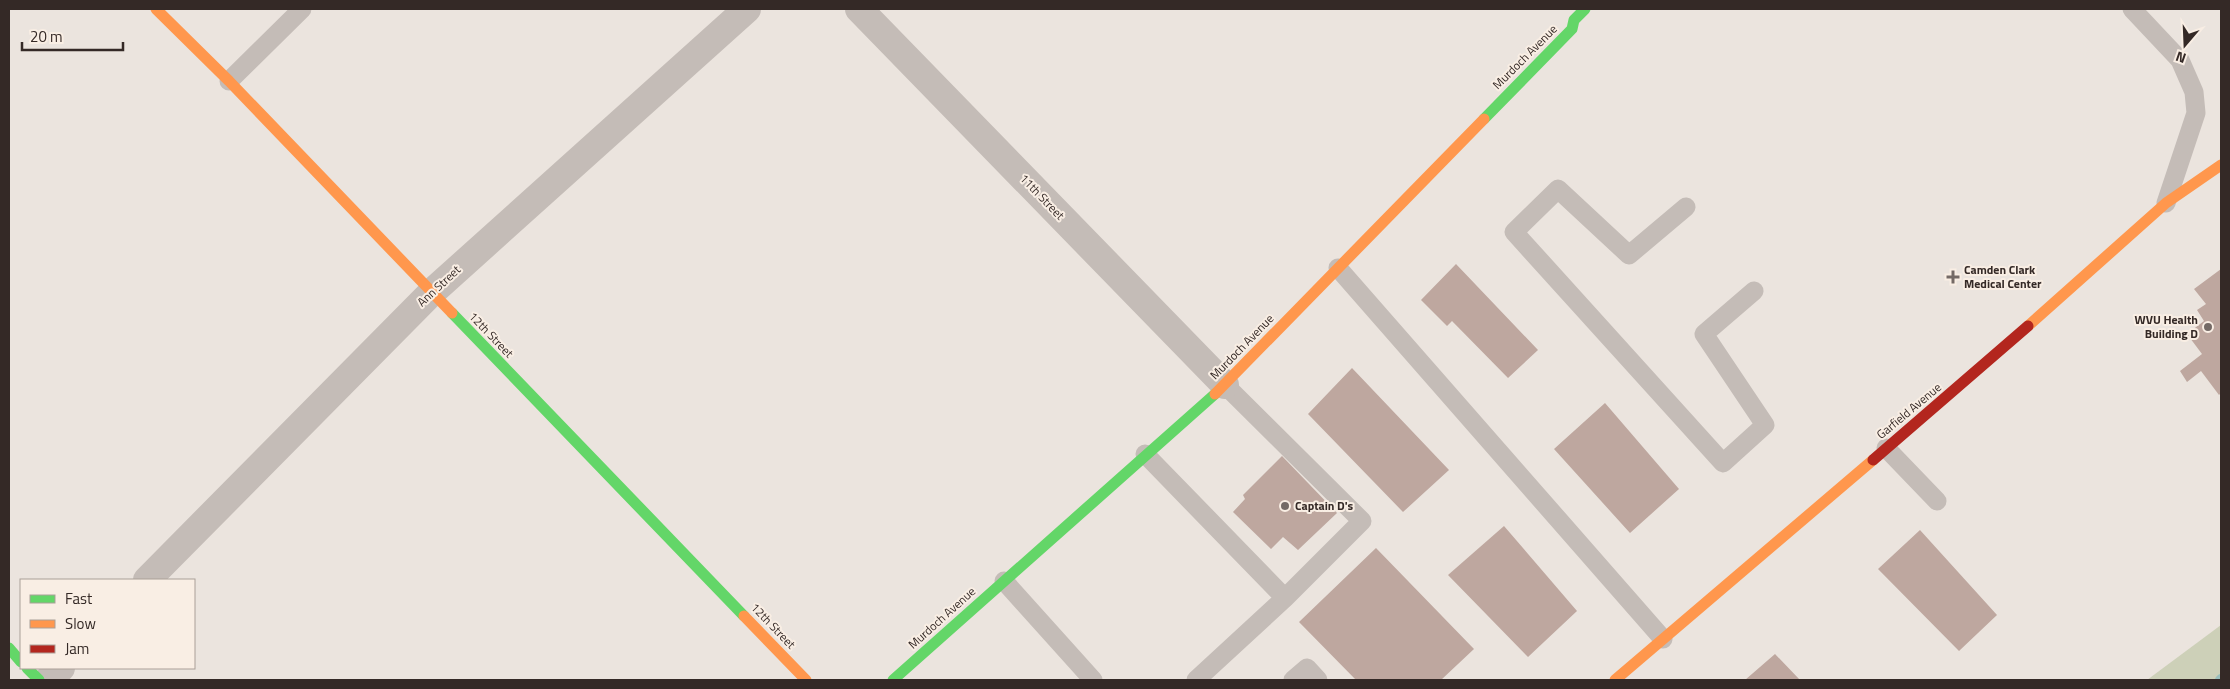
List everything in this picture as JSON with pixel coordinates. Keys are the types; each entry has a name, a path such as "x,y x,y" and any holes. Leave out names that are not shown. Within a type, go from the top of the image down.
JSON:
{"main road":[{"name":"12th Street","path":"156,9 229,81 806,680"},
{"name":"Murdoch Avenue","path":"893,680 1145,454 1225,385 1572,30 1574,20 1585,9"},
{"name":"Garfield Avenue","path":"1615,680 1954,391 2166,203 2221,165"},
{"path":"9,648 20,661"},
{"path":"28,669 39,680"}],"street":[{"name":"Ann Street","path":"148,579 431,292 747,9"},
{"name":"11th Street","path":"859,9 1225,385"},
{"path":"48,680 60,669"}],"lane":[{"path":"229,81 302,9"},
{"path":"2132,9 2180,60 2194,92 2196,113 2166,203"},
{"path":"1686,208 1629,255 1558,189 1514,232 1723,463 1765,425 1704,334 1754,291"},
{"path":"1338,268 1663,639"},
{"path":"1196,680 1285,598 1362,521 1225,385"},
{"path":"1886,448 1937,500"},
{"path":"1145,454 1285,598"},
{"path":"1004,581 1093,680"},
{"path":"1293,680 1307,668 1318,680"}],"green space":[{"path":"2221,625 2221,680 2147,680"}],"building":[{"path":"1456,264 1538,350 1508,378 1452,321 1447,326 1421,300"},
{"name":"WVU Health Building D","path":"2221,269 2221,393 2219,395 2201,371 2187,382 2180,371 2202,354 2187,334 2204,321 2197,310 2206,304 2194,289"},
{"path":"1352,368 1449,470 1403,512 1308,414"},
{"path":"1605,403 1679,489 1630,533 1554,449"},
{"name":"Captain D's","path":"1282,456 1337,513 1298,550 1283,537 1271,549 1233,512 1245,499 1243,495"},
{"path":"1504,526 1577,611 1528,657 1448,575"},
{"path":"1920,530 1997,615 1959,651 1878,569"},
{"path":"1376,548 1474,649 1441,680 1356,680 1299,622"},
{"path":"1775,654 1800,680 1745,680"}],"traffic: fast":[{"path":"1484,119 1572,29 1574,20 1585,9"},
{"path":"452,313 744,616"},
{"path":"893,680 1215,394"},
{"path":"9,648 20,661"},
{"path":"28,669 39,680"}],"traffic: slow":[{"path":"156,9 229,81 452,313"},
{"path":"1215,394 1484,119"},
{"path":"2028,326 2166,203 2221,165"},
{"path":"1615,680 1873,460"},
{"path":"744,616 806,680"}],"traffic: jam":[{"path":"1873,460 2028,326"}],"place":[{"name":"Camden Clark Medical Center","path":"1953,277"},
{"name":"WVU Health Building D","path":"2208,327"},
{"name":"Captain D's","path":"1285,506"}]}
